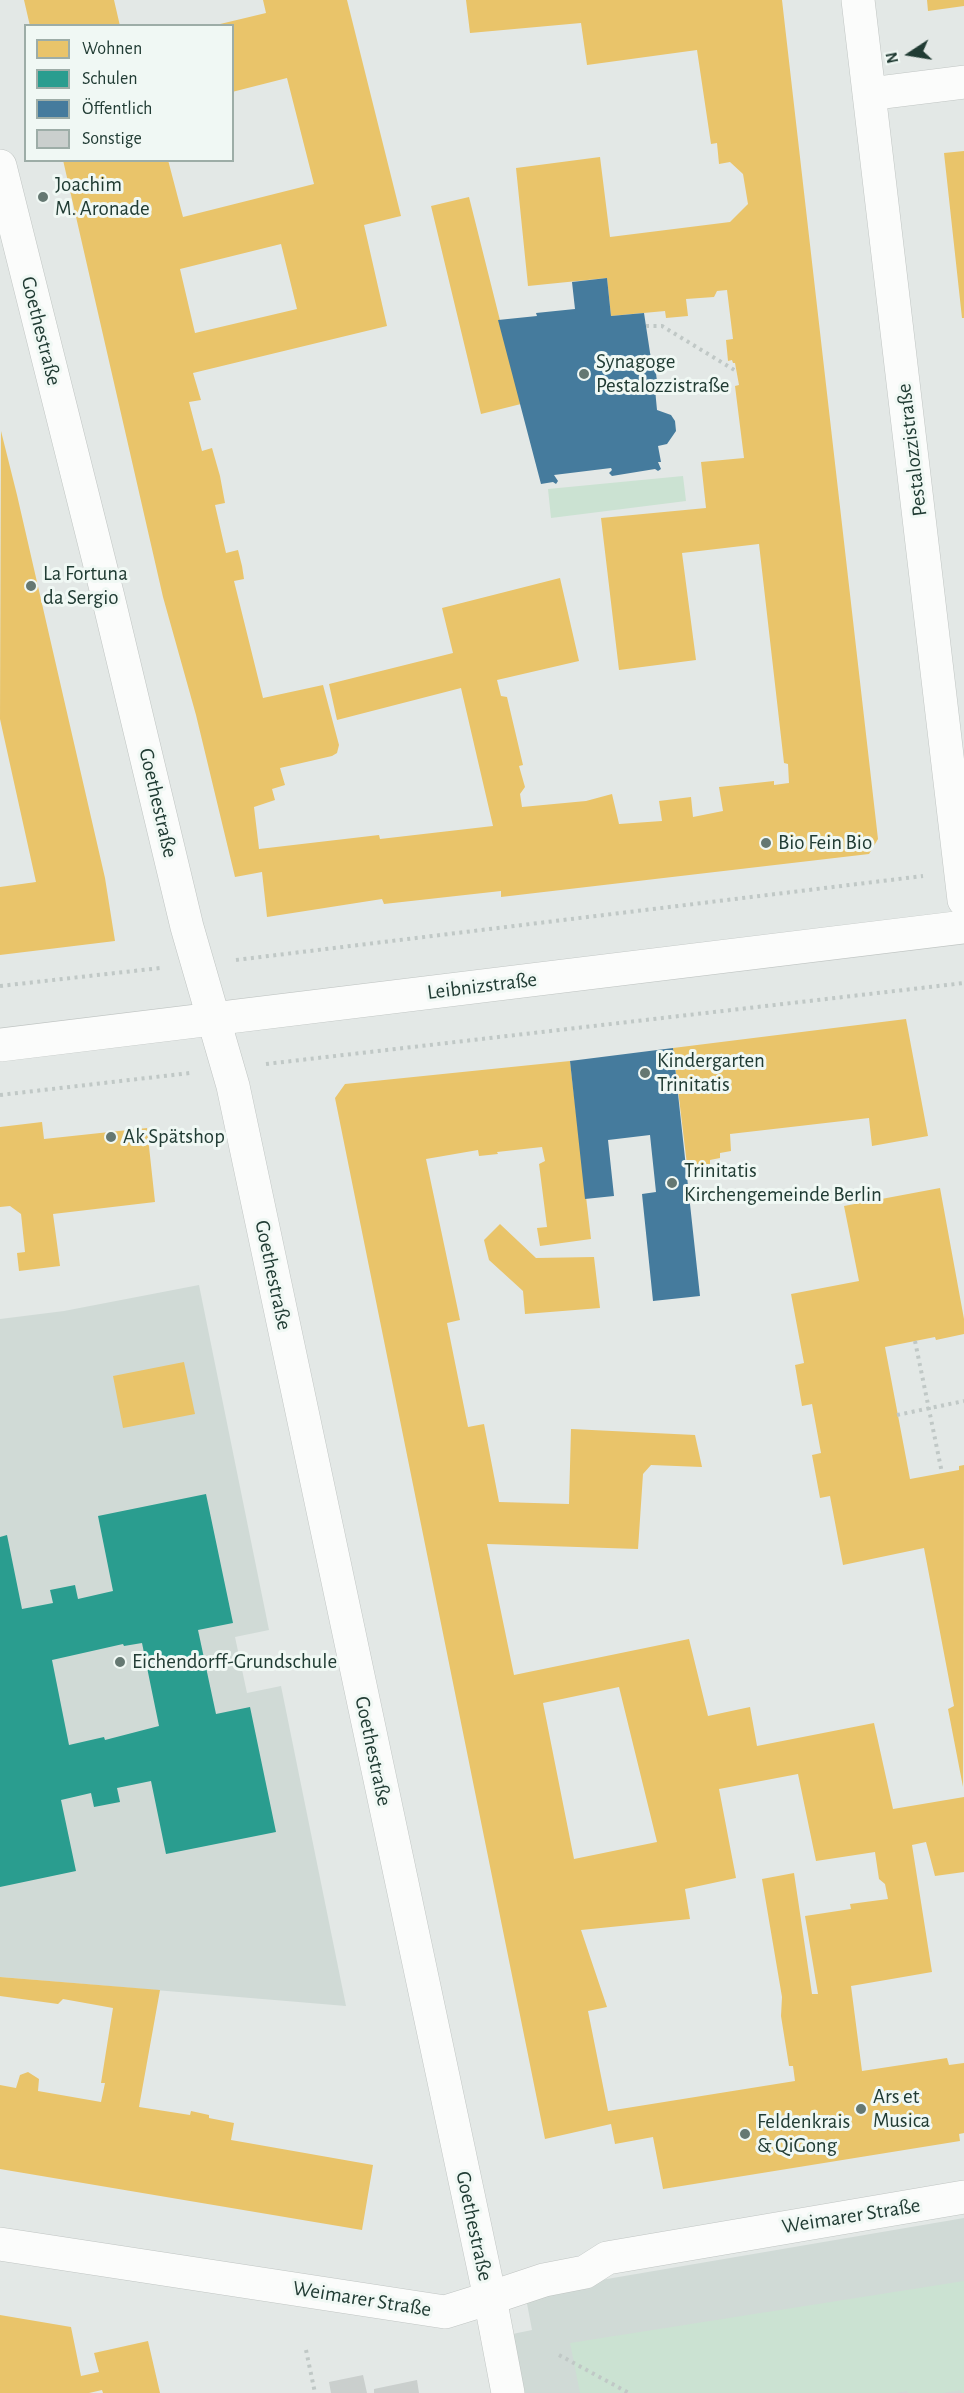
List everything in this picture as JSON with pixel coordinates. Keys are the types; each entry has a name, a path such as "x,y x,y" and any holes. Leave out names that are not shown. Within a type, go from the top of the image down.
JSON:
{"street":[{"name":"Pestalozzistraße","path":"858,0 964,900"},
{"path":"869,94 964,82"},
{"name":"Goethestraße","path":"1,176 108,597 187,927 233,1086 490,2298 508,2393"},
{"name":"Leibnizstraße","path":"0,1045 964,927"},
{"name":"Weimarer Straße","path":"0,2244 445,2312 544,2280 585,2272 607,2258 964,2197"}],"path":[{"path":"646,326 662,326 736,372"},
{"path":"260,956 922,876"},
{"path":"0,986 113,973"},
{"path":"346,1055 964,982"},
{"path":"0,1095 161,1076"},
{"path":"915,1341 942,1473"},
{"path":"897,1415 964,1401"},
{"path":"306,2350 315,2393"},
{"path":"560,2355 629,2393"}],"shaded area":[{"name":"Eichendorff-Grundschule","path":"199,1285 269,1630 235,1637 247,1693 281,1686 346,2006 0,1977 0,1319 64,1311"},
{"path":"964,2218 964,2393 498,2393 488,2339 532,2330 525,2293"}],"green space":[{"path":"683,476 686,501 551,518 548,489"},
{"path":"964,2281 964,2393 961,2390 943,2393 908,2393 907,2391 896,2393 580,2393 570,2343"}],"building: Wohnen":[{"path":"24,0 114,0 120,24 30,24"},
{"path":"263,0 347,0 401,216 364,225 387,326 193,373 201,400 189,402 202,451 212,448 220,476 225,503 215,505 226,553 238,550 242,566 244,579 234,581 263,698 323,685 339,745 337,753 332,756 280,768 285,785 272,789 275,800 254,807 259,849 379,835 380,839 493,826 461,688 337,720 329,684 453,653 442,608 560,578 579,661 497,680 501,696 507,697 523,765 519,766 525,787 520,794 522,807 586,801 612,794 619,824 662,821 659,801 691,797 693,817 723,811 719,787 774,781 774,785 789,783 788,764 784,763 759,544 682,553 696,660 619,670 601,518 706,508 701,462 744,458 735,386 739,385 735,363 732,360 728,361 726,340 733,339 727,290 717,291 714,297 686,299 688,316 666,318 665,311 611,316 607,278 528,286 516,168 600,157 610,237 730,222 748,204 743,174 730,162 719,164 717,143 711,144 697,50 587,65 581,23 470,33 466,0 782,0 878,839 869,854 501,897 501,891 384,904 382,899 267,917 262,872 235,877 196,715 163,597 63,162 169,162 183,217 314,184 287,78 234,91 234,24 220,24 266,13","holes":["281,244 297,309 195,333 180,269"]},
{"path":"927,0 964,0 964,6 928,11"},
{"path":"964,151 964,318 962,318 944,153"},
{"path":"469,197 521,404 481,414 431,206"},
{"path":"1,431 105,878 115,941 0,955 0,887 36,882 0,719"},
{"path":"906,1019 928,1136 872,1146 869,1118 730,1134 731,1151 720,1153 720,1158 710,1160 710,1165 698,1166 698,1171 688,1173 673,1048"},
{"path":"570,1061 591,1239 540,1246 537,1228 547,1227 539,1164 545,1161 542,1147 479,1156 478,1150 426,1159 460,1320 447,1323 468,1427 484,1424 499,1502 569,1504 571,1429 695,1435 702,1467 651,1465 643,1474 638,1549 487,1544 514,1675 689,1639 708,1716 750,1707 757,1746 874,1723 893,1809 964,1797 964,1872 935,1876 926,1842 912,1845 932,1972 851,1986 862,2071 947,2058 949,2065 964,2063 964,2133 959,2134 960,2141 663,2189 653,2137 615,2144 611,2124 545,2139 335,1098 345,1084","holes":["619,1687 657,1842 574,1859 543,1703","798,1774 816,1861 875,1852 879,1879 885,1884 888,1899 850,1904 851,1909 805,1916 818,1994 812,1994 794,1873 762,1879 782,1997 781,2016 789,2066 793,2066 795,2081 608,2111 588,2011 607,2007 581,1930 690,1919 685,1889 736,1878 719,1789"]},
{"path":"42,1122 44,1139 147,1128 155,1202 53,1214 60,1266 19,1271 17,1253 25,1252 21,1214 10,1206 0,1207 0,1127"},
{"path":"940,1188 964,1319 964,1334 885,1347 910,1479 959,1470 959,1466 964,1465 963,1787 948,1709 954,1706 924,1548 843,1565 830,1496 820,1498 812,1455 821,1453 812,1404 802,1406 795,1365 804,1363 791,1294 859,1281 844,1206"},
{"path":"500,1224 536,1258 594,1257 600,1308 525,1314 523,1291 489,1260 484,1240"},
{"path":"184,1362 195,1414 123,1428 113,1376"},
{"path":"0,1977 160,1990 139,2107 190,2115 191,2111 209,2115 209,2118 234,2123 231,2140 373,2165 362,2230 0,2169 0,2085 16,2088 20,2075 28,2072 39,2079 38,2091 101,2102 105,2083 101,2083 113,2008 63,1999 58,2004 0,1996"},
{"path":"0,2315 71,2327 81,2376 99,2372 94,2353 148,2341 160,2393 103,2393 102,2390 89,2393 0,2393"}],"building: Schulen":[{"path":"206,1494 233,1623 198,1630 216,1714 250,1707 276,1832 166,1854 151,1781 117,1788 120,1802 94,1807 91,1793 61,1800 76,1871 0,1887 0,1537 7,1535 22,1609 53,1603 50,1590 75,1585 78,1599 113,1591 98,1516","holes":["142,1643 159,1726 105,1740 104,1737 69,1745 52,1660 123,1644 124,1646"]}],"building: Öffentlich":[{"name":"Synagoge Pestalozzistraße","path":"607,278 611,316 644,313 651,359 654,358 658,389 655,389 657,410 671,415 675,421 676,431 667,444 658,446 661,462 658,462 661,469 658,471 655,469 612,476 609,473 611,468 554,475 558,481 556,484 553,482 541,484 498,320 575,309 572,282"},
{"name":"Trinitatis Kirchengemeinde Berlin","path":"673,1048 700,1296 653,1301 642,1194 656,1192 650,1135 608,1140 614,1196 585,1199 570,1061"}],"building: Sonstige":[{"path":"363,2375 367,2393 331,2393 329,2382"},
{"path":"417,2380 419,2393 374,2393 374,2389"}],"place":[{"name":"Joachim M. Aronade","path":"43,197"},
{"name":"Synagoge Pestalozzistraße","path":"584,374"},
{"name":"La Fortuna da Sergio","path":"31,586"},
{"name":"Bio Fein Bio","path":"766,843"},
{"name":"Kindergarten Trinitatis","path":"645,1073"},
{"name":"Ak Spätshop","path":"111,1137"},
{"name":"Trinitatis Kirchengemeinde Berlin","path":"672,1183"},
{"name":"Eichendorff-Grundschule","path":"120,1662"},
{"name":"Ars et Musica","path":"861,2109"},
{"name":"Feldenkrais & QiGong","path":"745,2134"}]}
